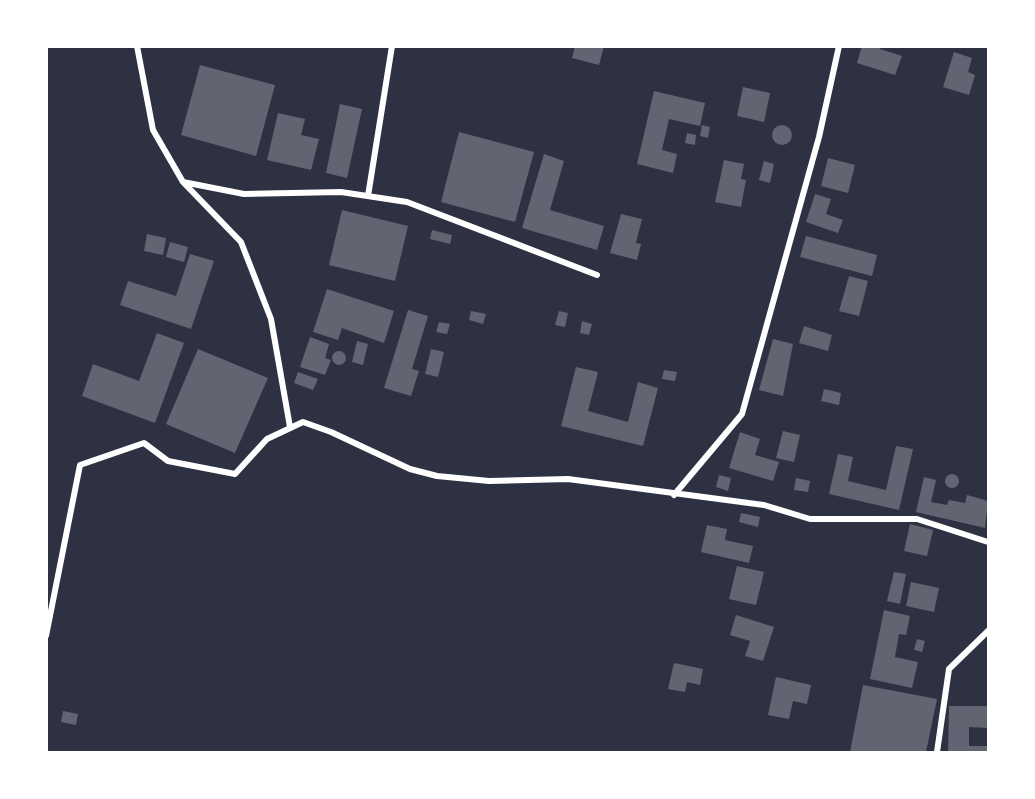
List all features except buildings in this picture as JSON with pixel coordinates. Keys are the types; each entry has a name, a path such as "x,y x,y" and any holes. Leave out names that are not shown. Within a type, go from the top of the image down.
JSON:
{"street":[{"path":"137,46 153,130 183,182 241,242 271,319 290,427"},
{"path":"368,196 392,46"},
{"path":"674,495 742,414 819,137 839,46"},
{"path":"183,182 244,194 341,192 407,202 597,275"},
{"path":"46,636 80,465 144,443 168,461 235,474 267,439 303,422 331,432 410,469 437,476 489,481 568,479 764,506 810,519 917,519 988,543"},
{"path":"937,753 949,669 988,631"}]}
